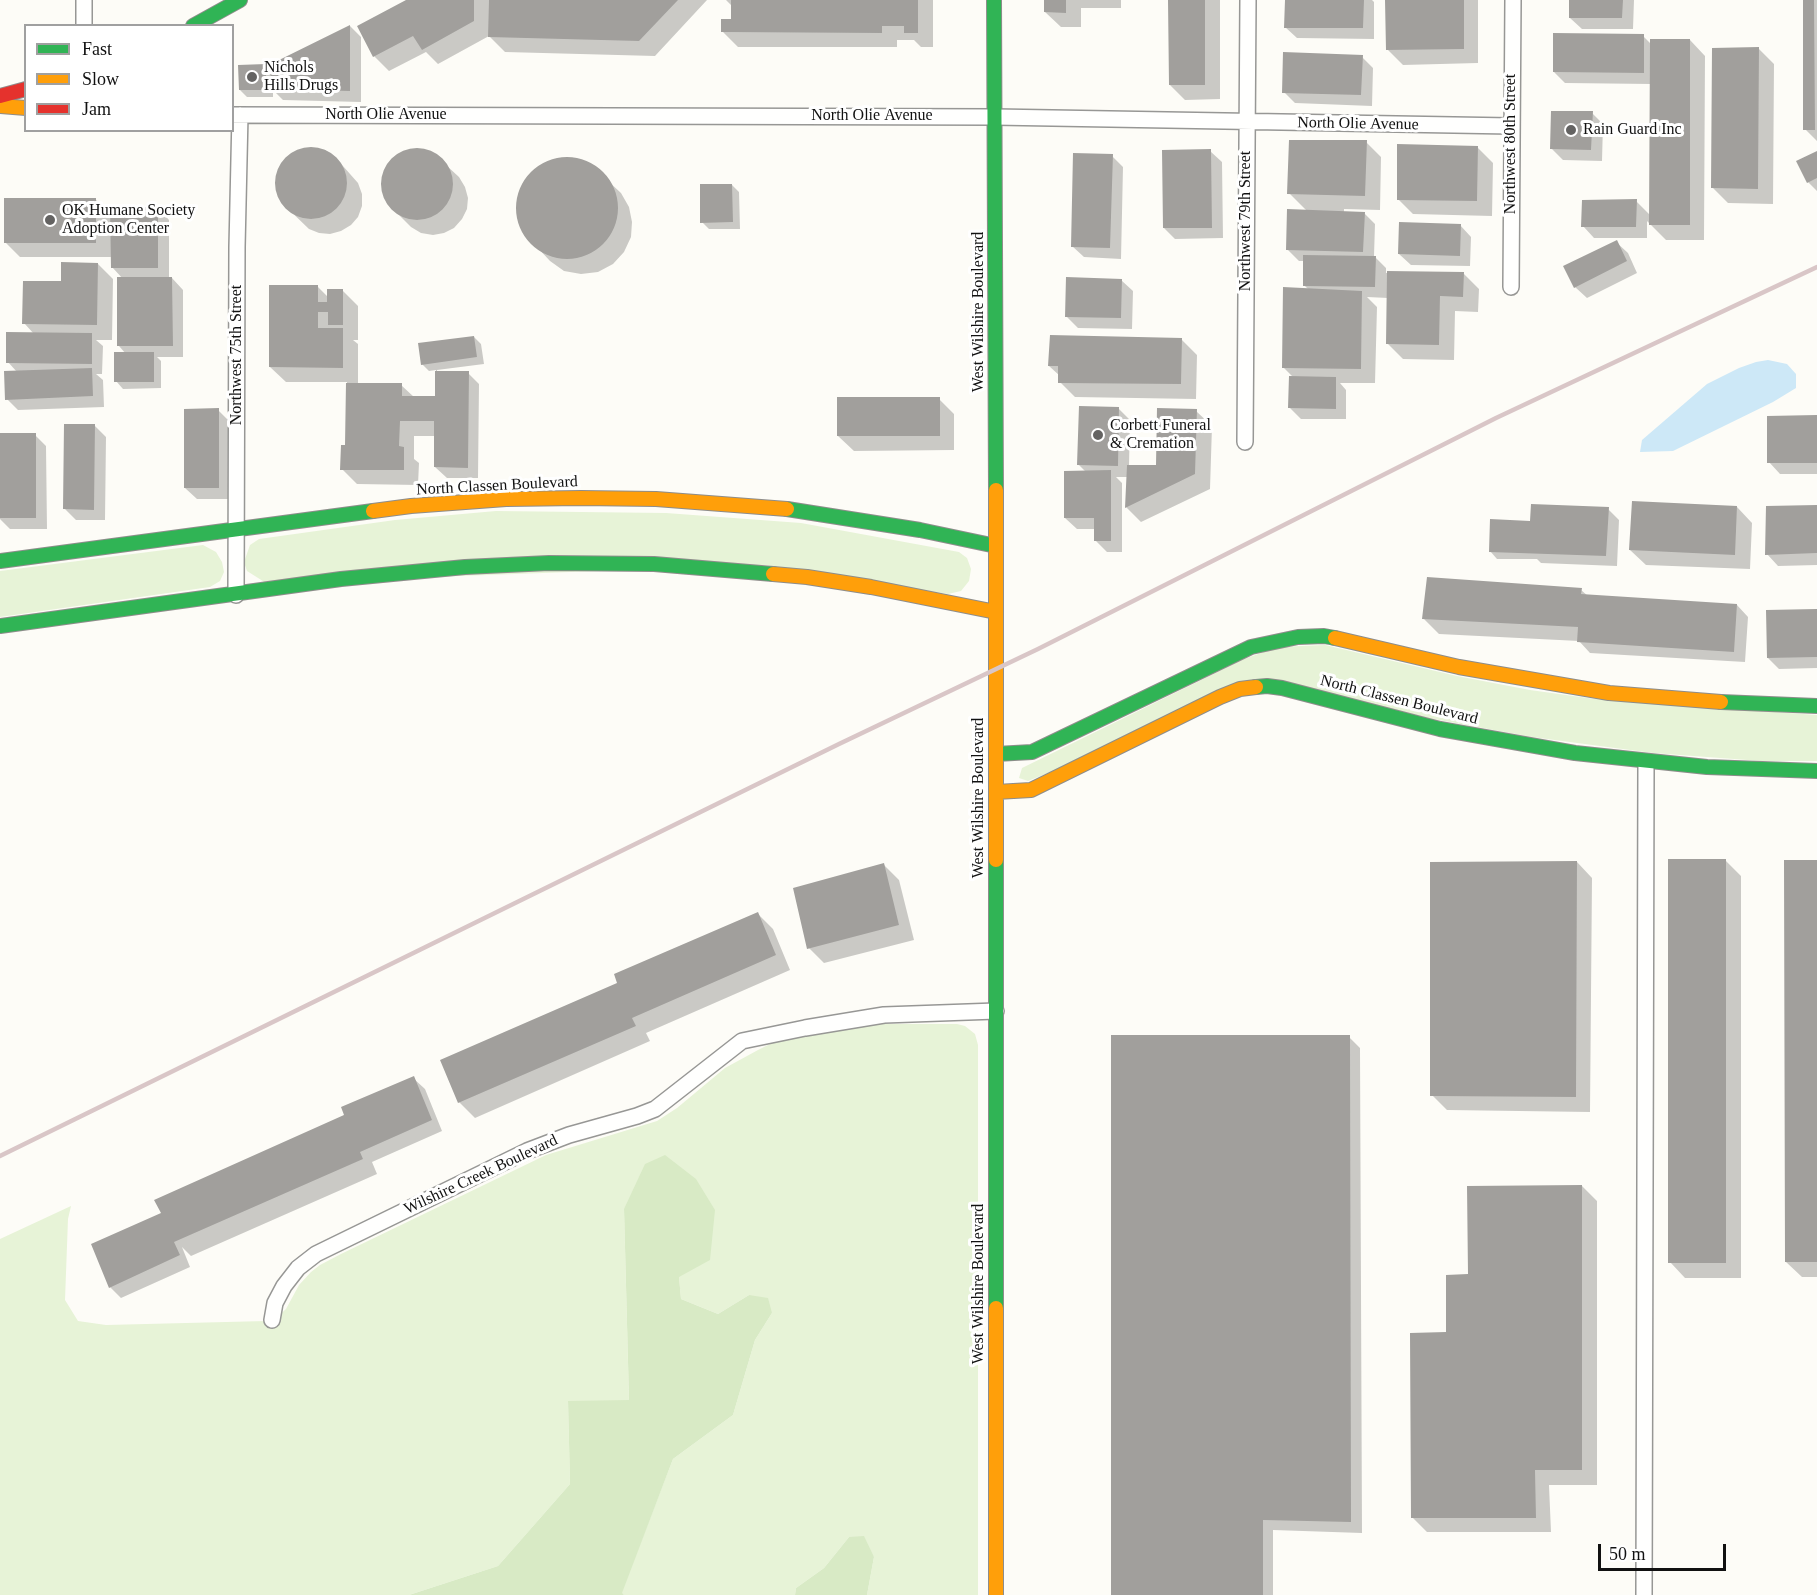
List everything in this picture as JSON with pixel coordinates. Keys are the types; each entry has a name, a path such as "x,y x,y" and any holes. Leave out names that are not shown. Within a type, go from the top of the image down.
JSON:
{"street":[{"path":"84,0 84,24"},
{"path":"197,24 240,0"},
{"name":"West Wilshire Boulevard","path":"994,0 996,1595"},
{"name":"Northwest 79th Street","path":"1245,442 1248,0"},
{"name":"Northwest 80th Street","path":"1511,287 1513,0"},
{"path":"0,96 24,90"},
{"path":"0,106 24,108"},
{"name":"North Olie Avenue","path":"236,115 995,117 1511,126"},
{"name":"Northwest 75th Street","path":"236,115 236,595"},
{"name":"North Classen Boulevard","path":"0,561 423,505 506,500 634,499 787,509 920,530 996,546"},
{"path":"0,626 340,579 454,568 549,563 716,568 807,577 996,612"},
{"path":"996,754 1032,752 1227,657 1251,647 1298,637 1324,636 1353,641 1459,667 1609,693 1745,704 1817,706"},
{"name":"North Classen Boulevard","path":"996,792 1031,790 1220,697 1253,687 1282,688 1387,716 1495,740 1646,762 1756,770 1817,771"},
{"path":"1644,1595 1646,762"},
{"name":"Wilshire Creek Boulevard","path":"272,1320 275,1303 284,1286 298,1268 316,1254 342,1239 527,1151 569,1135 637,1116 656,1108 741,1041 884,1016 996,1011"}],"green space":[{"path":"496,511 666,513 801,523 959,552 967,558 971,569 969,581 961,591 948,594 765,565 266,583 247,571 244,562 250,545 259,539 395,520"},
{"path":"203,545 216,552 222,562 224,572 220,581 210,587 0,617 0,571"},
{"path":"1325,645 1457,676 1530,690 1595,699 1817,715 1817,761 1761,761 1653,753 1532,737 1428,718 1280,680 1028,781 1019,778 1022,768 1244,659 1278,647"},
{"path":"858,1024 957,1024 965,1026 975,1034 978,1045 978,1595 867,1595 874,1557 849,1537 824,1568 796,1588 795,1595 624,1595 621,1593 673,1459 733,1415 755,1340 772,1313 749,1295 718,1314 681,1299 679,1277 624,1209 629,1401 568,1401 570,1484 498,1566 409,1595 0,1595 0,1239 71,1206 68,1219 65,1300 78,1321 106,1325 266,1321 277,1317 286,1309 299,1285 311,1272 341,1254 546,1155 657,1121 677,1108 725,1068 776,1041"},
{"path":"665,1155 696,1179 715,1210 710,1260 679,1277 681,1299 718,1314 749,1295 768,1298 772,1313 755,1340 733,1415 673,1459 622,1593 624,1595 409,1595 498,1566 570,1484 568,1401 629,1400 624,1209 645,1164"},
{"path":"864,1536 874,1557 867,1595 795,1595 796,1588 824,1568 849,1537"}],"water":[{"path":"1768,360 1787,364 1796,374 1796,388 1773,402 1673,451 1640,452 1642,440 1707,384 1739,368"}],"building":[{"path":"406,0 474,0 474,21 422,50 413,36 373,57 357,26"},
{"path":"489,0 678,0 639,41 488,37"},
{"path":"731,0 918,0 918,33 904,33 904,26 882,26 882,33 721,32 721,19 731,19"},
{"path":"1044,0 1066,0 1066,13 1044,12"},
{"path":"1168,0 1205,0 1205,85 1169,85"},
{"path":"1285,0 1364,0 1363,28 1284,28"},
{"path":"1385,0 1464,0 1464,49 1386,50"},
{"path":"1569,0 1623,0 1622,18 1569,18"},
{"path":"1803,0 1814,0 1815,130 1803,130"},
{"path":"350,25 350,91 270,89 271,64"},
{"path":"1553,33 1644,34 1644,73 1553,72"},
{"path":"1650,39 1690,39 1690,225 1649,225"},
{"path":"1759,47 1758,189 1711,188 1712,48"},
{"path":"1283,52 1363,55 1361,95 1282,93"},
{"name":"Nichols Hills Drugs","path":"266,64 266,90 239,90 238,65"},
{"name":"Rain Guard Inc","path":"1551,111 1593,111 1591,150 1550,149"},
{"path":"1289,140 1367,140 1365,196 1287,194"},
{"path":"1397,144 1478,146 1477,201 1397,200"},
{"path":"318,147 337,157 345,169 347,183 345,197 337,209 325,217 304,219 285,209 277,197 275,176 285,157 297,149"},
{"path":"417,148 437,154 447,164 453,184 447,204 437,214 417,220 397,214 387,204 381,184 387,164 397,154"},
{"path":"1211,149 1212,228 1163,228 1162,150"},
{"path":"1817,151 1817,178 1807,183 1796,161"},
{"path":"1073,153 1113,154 1110,248 1071,247"},
{"path":"567,157 586,161 603,172 614,189 618,208 614,227 603,244 586,255 567,259 548,255 531,244 520,227 516,208 520,189 531,172 548,161"},
{"path":"700,184 732,184 733,222 700,223"},
{"name":"OK Humane Society Adoption Center","path":"4,198 96,198 96,243 4,243"},
{"path":"1637,199 1636,227 1581,227 1582,200"},
{"path":"110,207 158,207 158,268 111,268"},
{"path":"1287,209 1365,212 1363,252 1286,250"},
{"path":"1399,222 1461,224 1460,256 1398,254"},
{"path":"1617,240 1627,261 1574,288 1563,266"},
{"path":"1303,255 1376,256 1375,287 1303,286"},
{"path":"61,262 98,263 97,325 22,324 23,281 61,281"},
{"path":"1387,271 1464,272 1463,297 1440,296 1439,345 1386,344"},
{"path":"117,277 172,277 173,346 117,346"},
{"path":"1066,277 1122,279 1121,318 1065,317"},
{"path":"269,285 318,285 318,302 327,302 327,289 343,289 343,325 328,325 328,312 318,312 318,328 343,328 343,368 269,367"},
{"path":"1283,287 1362,291 1361,369 1282,368"},
{"path":"6,332 92,333 92,364 6,363"},
{"path":"1050,335 1182,338 1181,384 1058,383 1058,366 1048,366"},
{"path":"474,336 477,357 421,365 418,343"},
{"path":"114,352 154,352 154,382 114,382"},
{"path":"92,368 93,396 5,400 4,371"},
{"path":"435,371 469,371 468,468 434,467 434,421 400,421 399,446 404,447 404,470 340,470 341,445 345,445 346,383 402,383 402,396 435,396"},
{"path":"1289,376 1336,377 1336,409 1288,408"},
{"path":"837,397 940,397 940,436 837,436"},
{"path":"1079,406 1119,407 1118,466 1077,465"},
{"path":"219,408 219,488 184,488 184,409"},
{"path":"1157,408 1197,409 1195,474 1125,508 1127,465 1156,465"},
{"path":"1817,415 1817,463 1767,463 1767,416"},
{"path":"64,424 95,424 94,510 63,509"},
{"path":"0,433 36,433 36,518 0,518"},
{"path":"1111,470 1111,541 1094,541 1094,518 1064,518 1064,471"},
{"path":"1632,501 1737,506 1735,555 1629,550"},
{"path":"1531,504 1609,507 1606,556 1489,552 1490,519 1530,521"},
{"path":"1817,505 1817,553 1765,555 1766,506"},
{"path":"1427,577 1582,588 1581,594 1737,604 1734,652 1577,642 1578,627 1422,619"},
{"path":"1817,609 1817,657 1767,658 1766,610"},
{"path":"1668,859 1726,859 1726,1263 1668,1263"},
{"path":"1784,860 1817,860 1817,1262 1785,1262"},
{"path":"1577,861 1576,1097 1430,1096 1430,862"},
{"path":"884,863 899,925 807,949 793,888"},
{"path":"758,912 776,955 632,1018 636,1026 458,1103 440,1060 617,983 614,974"},
{"path":"1111,1035 1350,1035 1351,1522 1263,1520 1263,1595 1111,1595"},
{"path":"414,1076 432,1120 360,1152 363,1159 174,1242 180,1255 109,1288 91,1244 161,1213 154,1200 344,1115 341,1107"},
{"path":"1582,1185 1582,1470 1535,1470 1536,1518 1411,1518 1410,1333 1446,1332 1446,1275 1468,1274 1467,1186"}],"railway":[{"path":"0,1156 839,744 1038,649 1496,418 1817,267"}],"traffic: fast":[{"path":"197,24 240,0"},
{"path":"994,0 996,490"},
{"path":"787,509 920,530 996,546"},
{"path":"0,561 373,511"},
{"path":"0,626 341,579 465,567 549,563 654,564 773,574"},
{"path":"996,754 1032,752 1251,647 1298,637 1335,638"},
{"path":"1256,687 1282,688 1440,729 1575,753 1707,767 1817,771"},
{"path":"1721,702 1817,706"},
{"path":"996,860 996,1308"}],"traffic: slow":[{"path":"0,106 24,108"},
{"path":"996,490 996,860"},
{"path":"373,511 506,499 581,498 656,499 787,509"},
{"path":"773,574 871,587 996,612"},
{"path":"1335,638 1459,667 1609,693 1721,702"},
{"path":"996,792 1031,790 1220,697 1240,689 1256,687"},
{"path":"996,1308 996,1595"}],"traffic: jam":[{"path":"0,96 24,90"}],"place":[{"name":"Nichols Hills Drugs","path":"252,77"},
{"name":"Rain Guard Inc","path":"1571,130"},
{"name":"OK Humane Society Adoption Center","path":"50,220"},
{"name":"Corbett Funeral & Cremation","path":"1098,435"}]}
